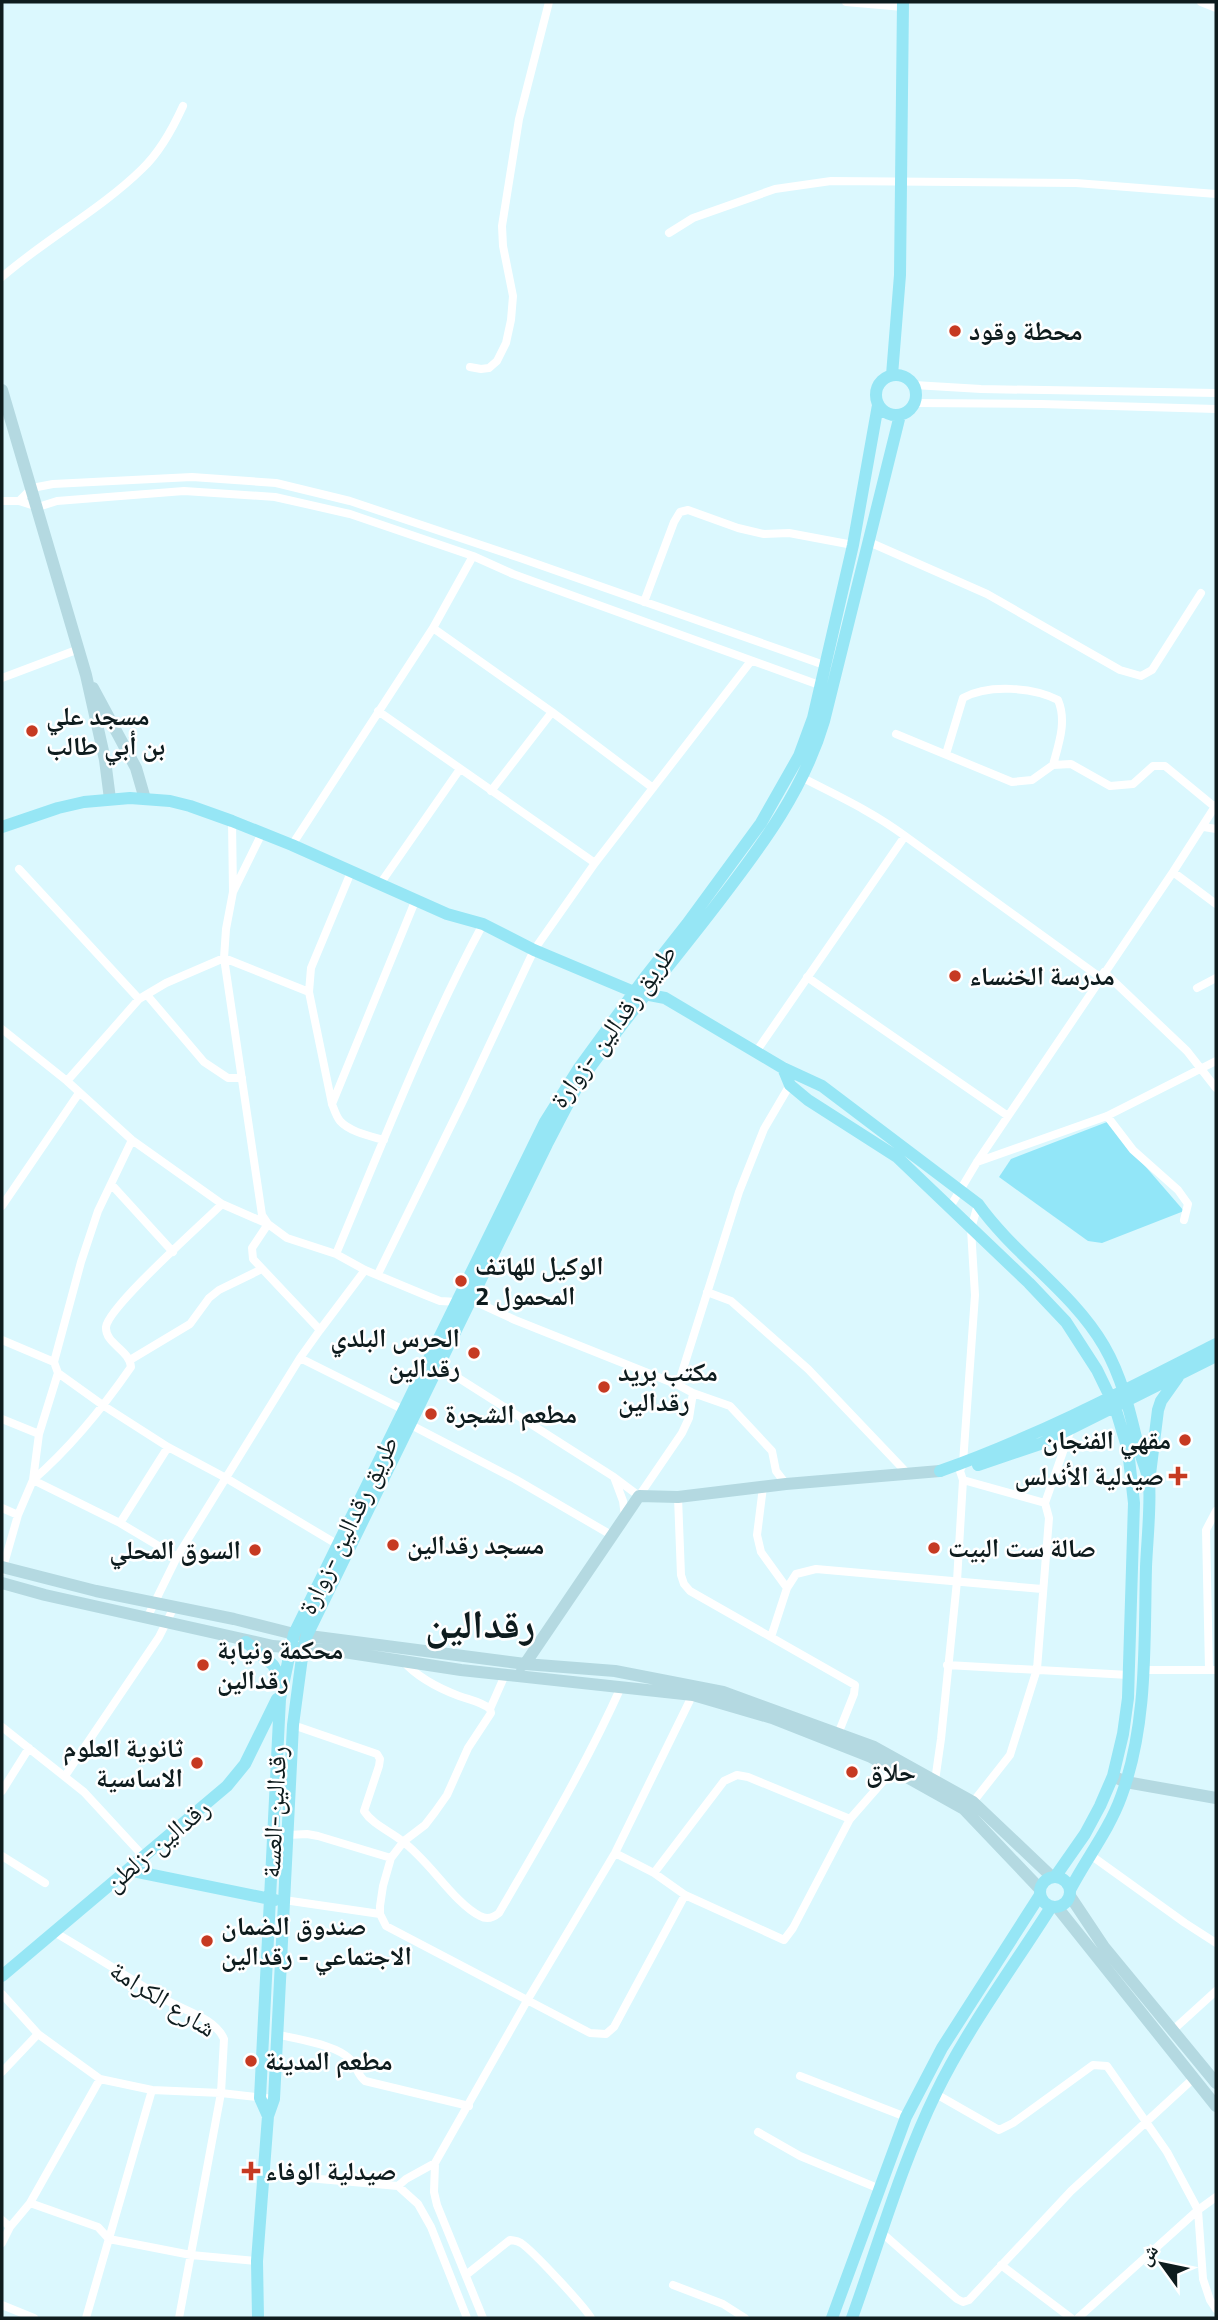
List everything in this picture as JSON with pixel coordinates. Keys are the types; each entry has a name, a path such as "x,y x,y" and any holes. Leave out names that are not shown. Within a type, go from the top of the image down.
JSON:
{"main road":[{"path":"892,375 900,275 903,4"},
{"path":"892,375 904,377 914,385 916,397 906,413 888,414 878,405 877,387 892,375"},
{"name":"طريق رقدالين -زوارة","path":"344,1548 404,1410 545,1122 579,1068 761,845 803,779 816,747 825,687 823,666 853,545 878,405"},
{"name":"طريق رقدالين -زوارة","path":"301,1634 411,1425 547,1143 585,1075 785,782 806,739 825,687 837,669 900,415"},
{"path":"2,827 58,808 110,799 145,799 190,806 292,845 447,914 483,924 534,950 641,993 665,998 783,1068 808,1100 897,1157 1066,1322 1119,1399 1149,1482"},
{"path":"793,1079 822,1086 978,1204 991,1221 1077,1309 1103,1344 1113,1363 1135,1503 1129,1675 1123,1734 1113,1776 1085,1834 1054,1877 1042,1883 1040,1892 942,2048 906,2117 832,2318"},
{"path":"940,1471 962,1471 1040,1444 1090,1419 1119,1399 1216,1344"},
{"path":"962,1471 1216,1356"},
{"path":"1040,1892 1044,1903 1054,1907 1063,1905 1116,1809 1126,1782 1140,1716 1149,1482 1158,1410 1161,1401 1180,1374"},
{"path":"1090,1419 1108,1420 1122,1429"},
{"name":"رقدالين-العسة","path":"268,2116 260,2098 282,1686 301,1634"},
{"path":"246,1642 274,1665 282,1686"},
{"name":"رقدالين-العسة","path":"258,2318 257,2261 268,2116 274,2099 297,1649"},
{"name":"رقدالين-زلطن","path":"2,1976 236,1776 251,1754 282,1686"},
{"path":"128,1870 284,1900"},
{"path":"1054,1877 1065,1881 1070,1893"},
{"path":"270,1880 285,1881"},
{"path":"852,2318 911,2152 936,2094 961,2048 1054,1907"}],"street":[{"path":"470,367 489,368 497,361 506,343 511,320 513,296 503,246 502,226 519,120 549,2"},
{"path":"846,2 903,4"},
{"path":"1201,2 1216,8"},
{"path":"2,276 29,253 110,197 144,167 167,136 183,106"},
{"path":"669,233 693,218 775,189 831,181 1076,183 1216,194"},
{"path":"914,385 1006,390 1216,393"},
{"path":"2,390 86,675 105,760 110,799"},
{"path":"914,403 1216,409"},
{"path":"19,501 32,488 53,484 192,477 276,483 350,501 837,669"},
{"path":"53,484 57,501"},
{"path":"2,501 19,501 38,507 57,501 184,491 275,497 350,514 472,556 513,574 825,687"},
{"path":"644,602 680,512 688,510 738,528 764,534 789,533 853,545"},
{"path":"869,542 987,594 1120,670 1141,676 1152,670 1201,593"},
{"path":"292,845 433,628 472,556"},
{"path":"433,628 653,788"},
{"path":"2,678 79,649"},
{"path":"378,1274 534,950 595,863 751,661"},
{"path":"86,675 136,768 145,799"},
{"path":"946,754 963,698 975,691 993,688 1035,692 1058,700 1063,710 1061,735 1053,765"},
{"path":"378,712 595,863"},
{"path":"491,791 552,712"},
{"path":"896,734 1012,782 1032,780 1053,765 1071,764 1110,786 1133,784 1153,766 1165,766 1216,807 977,1162 950,1207"},
{"path":"380,884 460,769"},
{"path":"803,779 872,814 1103,975 1187,1051 1216,1088"},
{"path":"232,821 233,892 224,958 262,1214 268,1224"},
{"path":"1203,827 1216,829"},
{"path":"233,892 262,833"},
{"path":"756,1052 905,836"},
{"path":"19,869 204,1062 228,1078 242,1077"},
{"path":"351,872 311,968 309,992 332,1104 340,1121 359,1132 384,1140"},
{"path":"1173,872 1216,904"},
{"path":"332,1104 415,899"},
{"path":"336,1254 455,975 483,924"},
{"path":"67,1080 143,997 166,983 224,958 309,992"},
{"path":"807,977 1008,1116"},
{"path":"1197,988 1216,978"},
{"path":"2,1029 67,1080 132,1140 222,1204 268,1224 287,1238 336,1254 365,1270 440,1301 472,1300 515,1320 730,1406 772,1451 776,1471 786,1484"},
{"path":"977,1162 1107,1116 1216,1061"},
{"path":"678,1385 739,1192 759,1142 793,1079"},
{"path":"2,1206 79,1093"},
{"path":"1107,1116 1133,1150 1178,1190 1188,1204 1184,1220"},
{"path":"132,1140 98,1211 54,1362 58,1373 169,1447 344,1548"},
{"path":"111,1184 173,1252"},
{"path":"33,1480 60,1456 104,1406 131,1367 130,1360 107,1333 106,1325 110,1314 222,1204"},
{"path":"934,1781 941,1739 957,1581 975,1295 971,1228 978,1204"},
{"path":"268,1224 251,1248 253,1259 320,1330"},
{"path":"130,1360 190,1324 209,1298 219,1290 262,1269"},
{"path":"147,1618 177,1558 300,1358 365,1270"},
{"path":"707,1292 731,1301 808,1369 908,1474"},
{"path":"2,1339 54,1362"},
{"path":"300,1358 404,1410"},
{"path":"438,1365 614,1477 639,1496 678,1497 786,1484 940,1471"},
{"path":"58,1373 39,1434 33,1480 18,1515 2,1568 96,1591 301,1634 525,1664 615,1671 694,1691 871,1757 893,1770 934,1781 972,1802 1054,1877"},
{"path":"685,1895 614,2027 606,2034 590,2033 393,1930 386,1926 380,1914 383,1886 391,1858 404,1842 425,1825 447,1795 468,1748 491,1713 505,1675 525,1664 682,1433 693,1393"},
{"path":"2,1419 39,1434"},
{"path":"411,1425 514,1479 612,1536"},
{"path":"972,1802 1010,1755 1037,1669 1049,1518 1045,1503 1072,1428"},
{"path":"120,1523 169,1447"},
{"path":"962,1471 1045,1503"},
{"path":"614,1477 623,1501 625,1516"},
{"path":"33,1480 120,1523 177,1558"},
{"path":"764,1487 757,1535 761,1552 787,1588"},
{"path":"678,1497 681,1575 684,1584 690,1591 855,1685 854,1695 838,1734"},
{"path":"2,1508 18,1515"},
{"path":"1143,1670 1213,1670 1206,1530 1216,1511"},
{"path":"771,1637 787,1588 796,1574 816,1569 1042,1588"},
{"path":"2,1583 246,1642 337,1651 505,1675 621,1687 723,1692 874,1747 964,1810 1040,1892"},
{"path":"65,1776 168,1622 174,1607"},
{"path":"403,1661 416,1676 491,1709"},
{"path":"947,1665 1129,1675"},
{"path":"293,1725 377,1754 380,1759 379,1766 363,1811 368,1818 404,1842 472,1912 484,1919 493,1918 499,1913 551,1823 604,1726 621,1687"},
{"path":"483,2318 436,2201 435,2163 615,1853 694,1691"},
{"path":"2,1727 84,1792 144,1857"},
{"path":"2,1791 29,1748"},
{"path":"615,1853 654,1873 685,1895 784,1940 793,1928 850,1819 893,1770"},
{"path":"654,1873 724,1781 737,1775 748,1777 850,1819"},
{"path":"1113,1776 1126,1782 1216,1798"},
{"path":"288,1835 318,1836 391,1858"},
{"path":"1089,1854 1216,1943"},
{"path":"2,1856 45,1883"},
{"path":"1070,1893 1104,1947 1173,2030 1200,2073 1216,2106"},
{"path":"284,1900 380,1914"},
{"path":"1054,1907 1200,2073 1216,2083"},
{"name":"شارع الكرامة","path":"54,1933 205,2020 221,2032 224,2039 221,2093"},
{"path":"1173,2030 1216,1991"},
{"path":"2,1994 38,2034 100,2079 152,2090 274,2099"},
{"path":"2,2072 38,2034"},
{"path":"277,2034 334,2049 348,2057 358,2076 365,2081 469,2106"},
{"path":"936,2094 999,2130 1013,2123 1093,2065 1107,2066 1167,2152 1198,2210 1203,2279 1216,2309"},
{"path":"882,2234 963,2302 969,2300 1071,2191 1200,2073"},
{"path":"800,2076 906,2117"},
{"path":"2,2242 10,2227 30,2203 100,2079"},
{"path":"86,2318 152,2090"},
{"path":"179,2318 221,2093"},
{"path":"758,2132 800,2156 880,2189"},
{"path":"398,2186 405,2179 435,2163"},
{"path":"263,2174 398,2186 420,2208 431,2227 467,2318"},
{"path":"1078,2318 1216,2197"},
{"path":"420,2208 436,2201"},
{"path":"30,2203 98,2227 108,2239 191,2255 257,2261"},
{"path":"2,2220 10,2227"},
{"path":"466,2275 510,2240 520,2242 590,2318"},
{"path":"1001,2265 1071,2318"},
{"path":"673,2285 723,2304 745,2318"},
{"path":"2,2305 34,2318"}],"shaded area":[{"path":"1107,1122 1184,1211 1102,1243 1088,1241 999,1177 1011,1159"}],"place":[{"name":"محطة وقود","path":"955,331"},
{"name":"مسجد علي بن أبي طالب","path":"32,731"},
{"name":"مدرسة الخنساء","path":"955,976"},
{"name":"الوكيل للهاتف المحمول 2","path":"461,1281"},
{"name":"الحرس البلدي رقدالين","path":"474,1353"},
{"name":"مكتب بريد رقدالين","path":"604,1387"},
{"name":"مطعم الشجرة","path":"431,1414"},
{"name":"مقهي الفنجان","path":"1185,1440"},
{"name":"صيدلية الأندلس","path":"1178,1476"},
{"name":"مسجد رقدالين","path":"393,1545"},
{"name":"صالة ست البيت","path":"934,1548"},
{"name":"السوق المحلي","path":"255,1550"},
{"name":"محكمة ونيابة رقدالين","path":"203,1665"},
{"name":"ثانوية العلوم الاساسية","path":"197,1763"},
{"name":"حلاق","path":"852,1772"},
{"name":"صندوق الضمان الاجتماعي - رقدالين","path":"207,1941"},
{"name":"مطعم المدينة","path":"251,2061"},
{"name":"صيدلية الوفاء","path":"251,2171"}],"district":[{"name":"رقدالين","path":"480,1624"}]}
